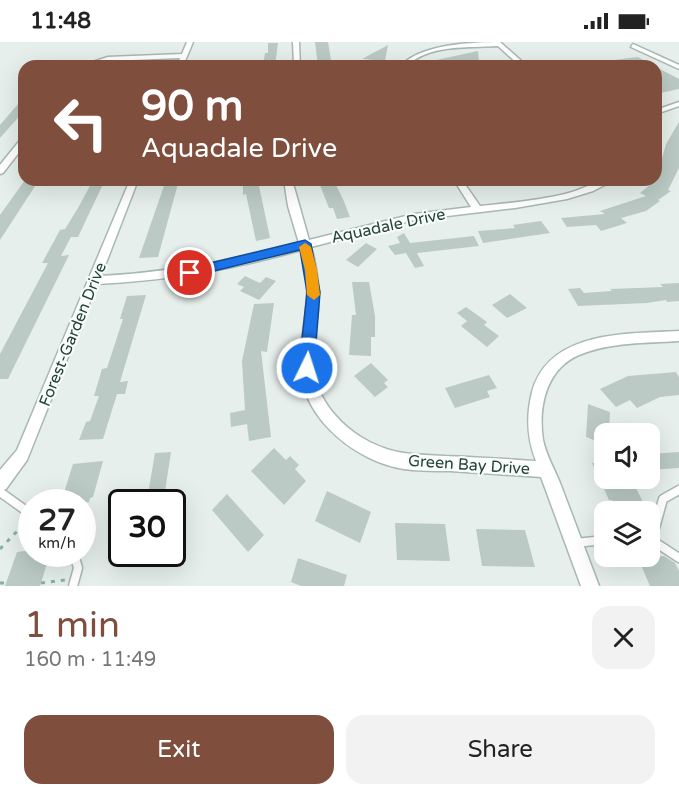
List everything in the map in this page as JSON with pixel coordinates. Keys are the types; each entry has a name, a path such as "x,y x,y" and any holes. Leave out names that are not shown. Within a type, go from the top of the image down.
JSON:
{"street":[{"path":"182,60 190,42"},
{"path":"296,42 297,60"},
{"path":"408,60 428,52 498,43 517,60"},
{"path":"633,46 679,68"},
{"path":"104,60 184,56"},
{"path":"662,110 679,104"},
{"path":"0,171 18,148"},
{"name":"Forest-Garden Drive","path":"0,483 15,468 22,456 132,186"},
{"name":"Green Bay Drive","path":"290,186 305,244 314,292 306,359 308,379 317,404 338,429 371,451 403,460 545,469"},
{"path":"462,186 476,208"},
{"name":"Aquadale Drive","path":"94,280 190,273 389,222 564,197 599,186"},
{"path":"590,586 536,441 534,424 536,403 545,377 554,364 569,353 594,343 679,336"}],"lane":[{"path":"660,509 663,499 679,490"},
{"path":"0,492 18,506"},
{"path":"573,543 594,541"},
{"path":"660,545 679,558"},
{"path":"74,583 78,567"}],"path":[{"path":"0,549 18,530"},
{"path":"0,583 6,583"},
{"path":"41,583 74,583"}],"building":[{"path":"315,42 328,42 331,60 317,60"},
{"path":"268,43 278,43 276,60 264,60 265,53 268,53"},
{"path":"388,45 385,60 362,59"},
{"path":"478,51 479,60 436,60"},
{"path":"638,57 643,60 614,60"},
{"path":"662,70 679,79 679,89 662,93"},
{"path":"18,104 18,118 0,138 0,125"},
{"path":"679,122 679,168 668,190 671,191 658,200 660,201 646,211 621,218 627,223 601,231 596,225 567,227 561,218 605,214 600,211 646,196 640,193 649,186 662,186 662,158 666,144"},
{"path":"21,186 35,186 0,240 0,215"},
{"path":"90,186 102,186 78,237 71,237 61,256 69,255 8,379 0,379 0,354 48,263 42,263 60,230 65,229"},
{"path":"164,186 177,186 158,257 139,258"},
{"path":"243,186 259,186 270,238 256,241 246,194 243,195"},
{"path":"320,186 336,186 350,217 337,219 333,208 329,208"},
{"path":"541,221 550,233 483,243 478,231 515,228 513,225"},
{"path":"404,233 410,243 474,236 479,246 417,253 424,266 415,268 406,253 395,255 388,246 400,243 397,237"},
{"path":"366,243 377,249 358,267 346,260"},
{"path":"245,276 260,283 266,277 276,281 259,300 240,291 244,287 237,284"},
{"path":"352,282 369,282 375,316 375,337 371,337 371,356 349,355 352,315 356,315"},
{"path":"679,283 679,301 667,302 666,300 578,306 568,289 580,288 584,293 612,291 610,289 663,287 660,284"},
{"path":"510,294 527,308 507,318 492,305"},
{"path":"146,295 120,382 128,381 125,394 117,394 103,439 79,440 86,422 90,421 99,396 94,396 102,369 107,368 123,319 120,319 127,296"},
{"path":"274,303 267,352 261,351 271,437 249,441 247,424 231,427 230,413 245,410 242,361 254,304"},
{"path":"466,307 487,322 484,325 499,336 487,347 461,326 467,321 457,313"},
{"path":"371,363 388,380 384,383 388,387 375,397 354,376"},
{"path":"676,372 679,377 679,395 660,397 637,408 630,400 616,407 600,389 628,376"},
{"path":"489,375 497,388 487,391 490,397 455,408 445,388"},
{"path":"588,404 610,412 609,423 594,423 594,440 586,437"},
{"path":"274,448 286,460 290,456 299,465 295,469 306,481 284,505 251,471"},
{"path":"171,452 165,489 149,489 155,453"},
{"path":"679,452 679,468 660,469 660,453"},
{"path":"103,461 95,489 65,489 73,464"},
{"path":"604,489 636,489 642,501 613,501 609,500"},
{"path":"327,491 371,512 360,543 315,521"},
{"path":"227,494 264,535 248,552 212,510"},
{"path":"395,523 445,524 450,561 397,560"},
{"path":"476,529 525,530 535,567 482,566"},
{"path":"17,552 18,567 46,567 40,586 5,586"},
{"path":"660,556 664,556 675,563 679,571 679,586 650,586 642,567 660,567"},
{"path":"298,558 347,575 344,586 301,586 291,582"}],"slow traffic":[{"path":"305,247 314,295"}],"route":[{"path":"190,273 305,244 314,292 306,359 307,368"}]}
